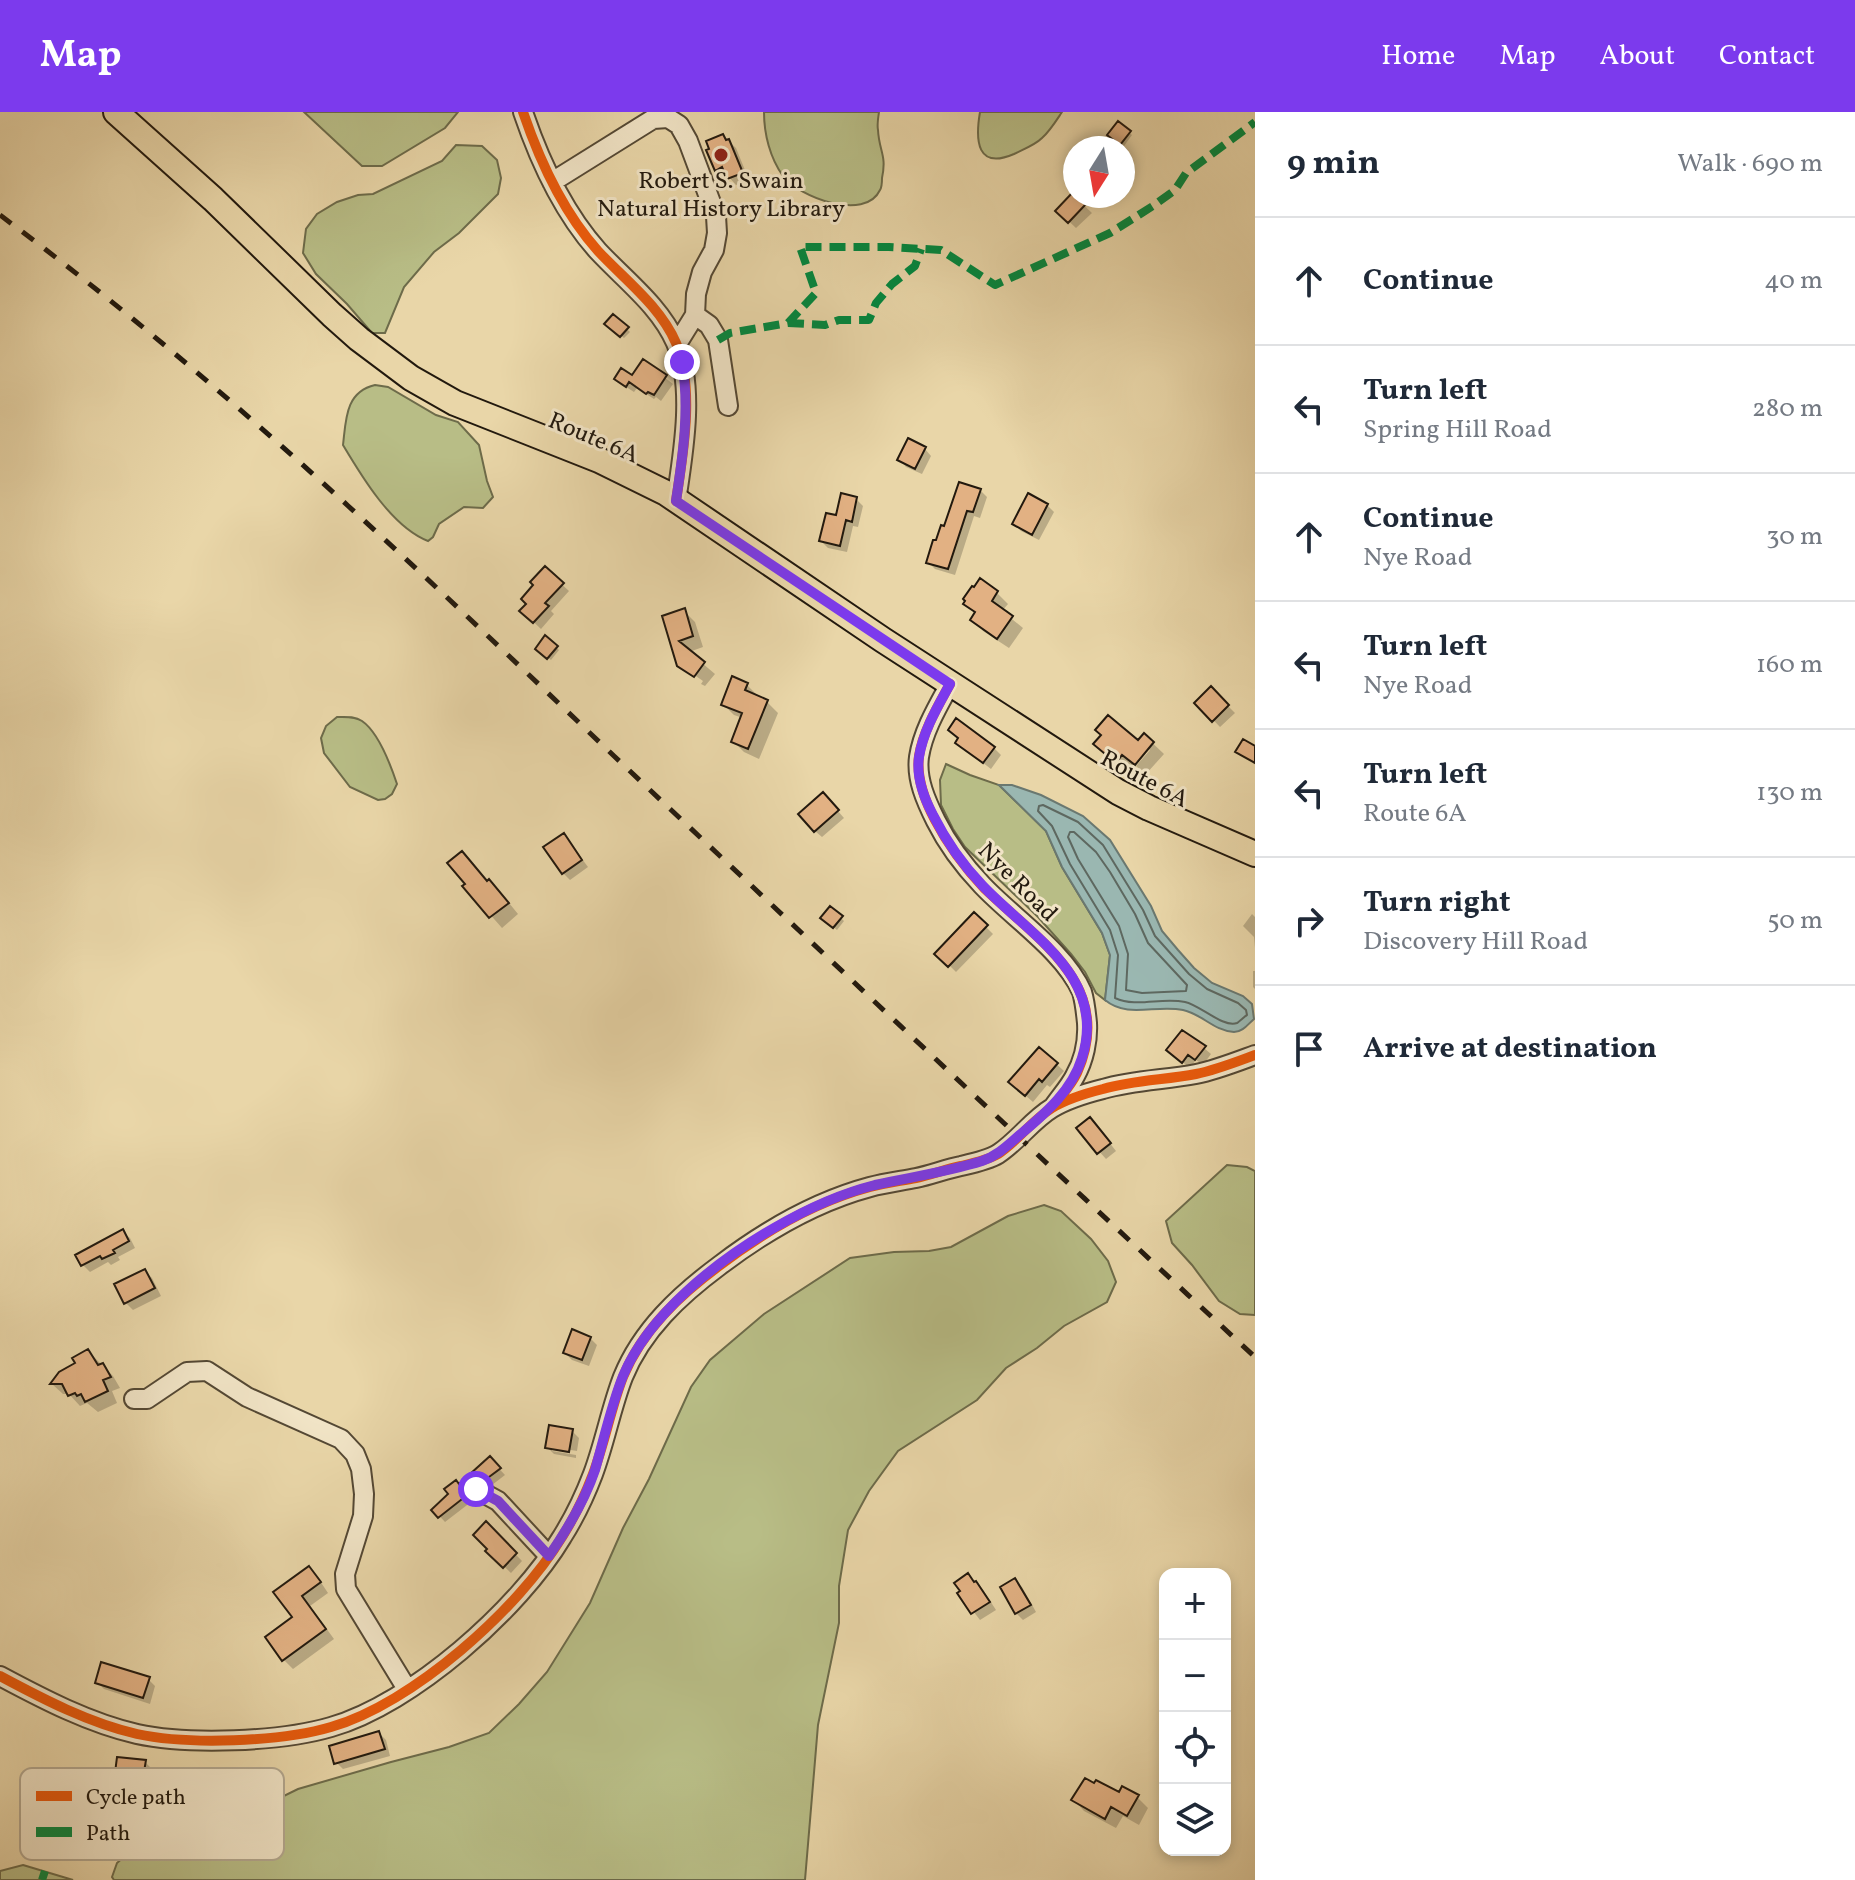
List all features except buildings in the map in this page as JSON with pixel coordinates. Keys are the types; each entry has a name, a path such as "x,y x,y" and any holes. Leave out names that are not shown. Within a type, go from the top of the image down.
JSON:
{"main road":[{"name":"Route 6A","path":"116,112 213,199 350,331 411,378 455,403 599,460 666,493 950,684 1118,792 1255,854"}],"street":[{"path":"523,112 552,182 578,226 652,306 677,344 685,378 685,406 676,501"},
{"path":"552,182 653,119 668,118 679,125 716,216 717,233 714,250 702,272 696,294 695,315 677,344"},
{"path":"695,315 709,325 718,340 728,406"},
{"name":"Nye Road","path":"950,684 936,708 919,757 919,778 927,804 953,851 983,886 1048,947 1069,971 1082,993 1088,1034 1083,1057 1075,1077 1052,1108"},
{"path":"0,1676 102,1724 166,1739 294,1735 357,1718 388,1702 475,1639 537,1573 563,1537 594,1471 624,1375 637,1350 684,1293 755,1240 825,1201 999,1154 1052,1108 1105,1088 1141,1080 1196,1074 1255,1055"},
{"path":"134,1399 147,1399 187,1372 207,1371 247,1397 341,1439 355,1454 361,1469 364,1494 363,1516 345,1574 346,1589 407,1689"},
{"path":"476,1489 498,1501 549,1556"}],"green space":[{"path":"304,112 458,112 445,128 382,166 362,166"},
{"path":"764,112 879,112 878,128 884,164 880,190 872,199 861,204 847,205 817,198 791,184 778,169 771,154"},
{"path":"980,112 1062,112 1036,143 1014,154 992,158 981,150 978,133"},
{"path":"456,145 482,146 497,160 501,178 498,194 459,233 434,252 404,287 385,333 372,333 316,274 303,253 306,229 317,214 337,202 373,194 442,161"},
{"path":"375,385 388,387 436,415 458,422 479,445 493,497 483,508 464,507 439,524 428,541 402,525 390,513 343,445 352,400"},
{"path":"337,717 359,719 379,741 397,784 385,799 378,800 350,787 324,753 321,738 326,726"},
{"path":"946,764 999,785 1046,831 1062,867 1102,933 1110,955 1105,1000 1096,993 1085,972 1038,917 965,847 941,805 940,780"},
{"path":"1227,1165 1255,1171 1255,1315 1240,1314 1219,1301 1172,1243 1166,1221"},
{"path":"1044,1205 1061,1211 1091,1239 1108,1261 1116,1282 1107,1302 1064,1326 1006,1368 977,1400 898,1451 869,1491 848,1530 839,1586 839,1623 818,1725 805,1880 114,1880 112,1877 120,1860 284,1860 284,1796 298,1789 489,1733 547,1672 590,1603 691,1387 710,1360 764,1314 850,1258 951,1247 1008,1216"},
{"path":"23,1865 73,1880 0,1880 0,1871"}],"water":[{"path":"999,785 1012,785 1041,795 1083,816 1110,840 1151,906 1162,931 1194,968 1212,983 1243,996 1252,1004 1254,1019 1234,1032 1220,1029 1183,1010 1123,1009 1105,1000 1110,955 1102,933 1062,867 1046,831"}],"railway":[{"path":"0,215 161,342 315,476 1255,1357"}],"marked path":[{"path":"718,340 730,333 788,323 816,293 800,247 941,250 995,285 1110,233 1175,190 1186,173 1255,122"},
{"path":"788,323 825,325 839,320 869,320 876,303 892,284 915,266 921,249"},
{"path":"42,1880 45,1871"}],"cycle path":[{"path":"523,112 545,168 574,220 598,251 661,317 676,343 682,361 686,400 676,501"},
{"path":"950,684 927,728 919,756 920,781 928,805 945,838 971,873 1066,968 1079,990 1087,1015 1086,1042 1077,1073 1052,1108"},
{"path":"0,1676 84,1717 137,1734 182,1740 286,1736 331,1727 362,1715 395,1698 461,1650 519,1594 543,1565 566,1530 586,1490 631,1360 664,1315 719,1266 772,1230 829,1201 870,1187 922,1177 994,1156 1045,1113 1071,1099 1115,1086 1203,1072 1255,1055"}],"place":[{"name":"Robert S. Swain Natural History Library","path":"721,155"}],"route":[{"path":"476,1489 498,1501 549,1556 563,1537 594,1471 624,1375 637,1350 664,1313 684,1293 746,1246 825,1201 999,1154 1052,1108 1075,1077 1088,1034 1082,993 1069,971 983,886 953,851 927,804 919,778 919,757 936,708 950,684 676,501 685,406 682,362"}]}
